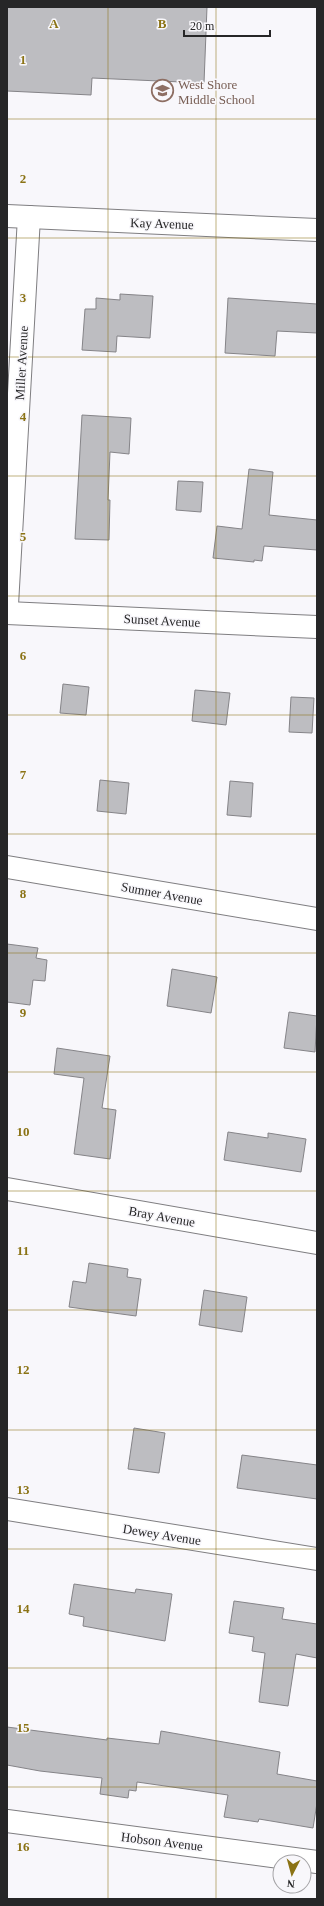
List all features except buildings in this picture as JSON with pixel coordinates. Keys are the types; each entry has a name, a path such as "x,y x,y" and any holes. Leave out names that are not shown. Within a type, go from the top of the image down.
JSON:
{"street":[{"name":"Kay Avenue","path":"7,216 317,230"},
{"name":"Miller Avenue","path":"7,605 29,217"},
{"name":"Sunset Avenue","path":"7,613 317,627"},
{"name":"Sumner Avenue","path":"7,867 317,919"},
{"name":"Bray Avenue","path":"7,1189 317,1243"},
{"name":"Dewey Avenue","path":"7,1509 317,1559"},
{"name":"Hobson Avenue","path":"7,1821 317,1862"}],"place":[{"name":"West Shore Middle School","path":"162,91"}]}
